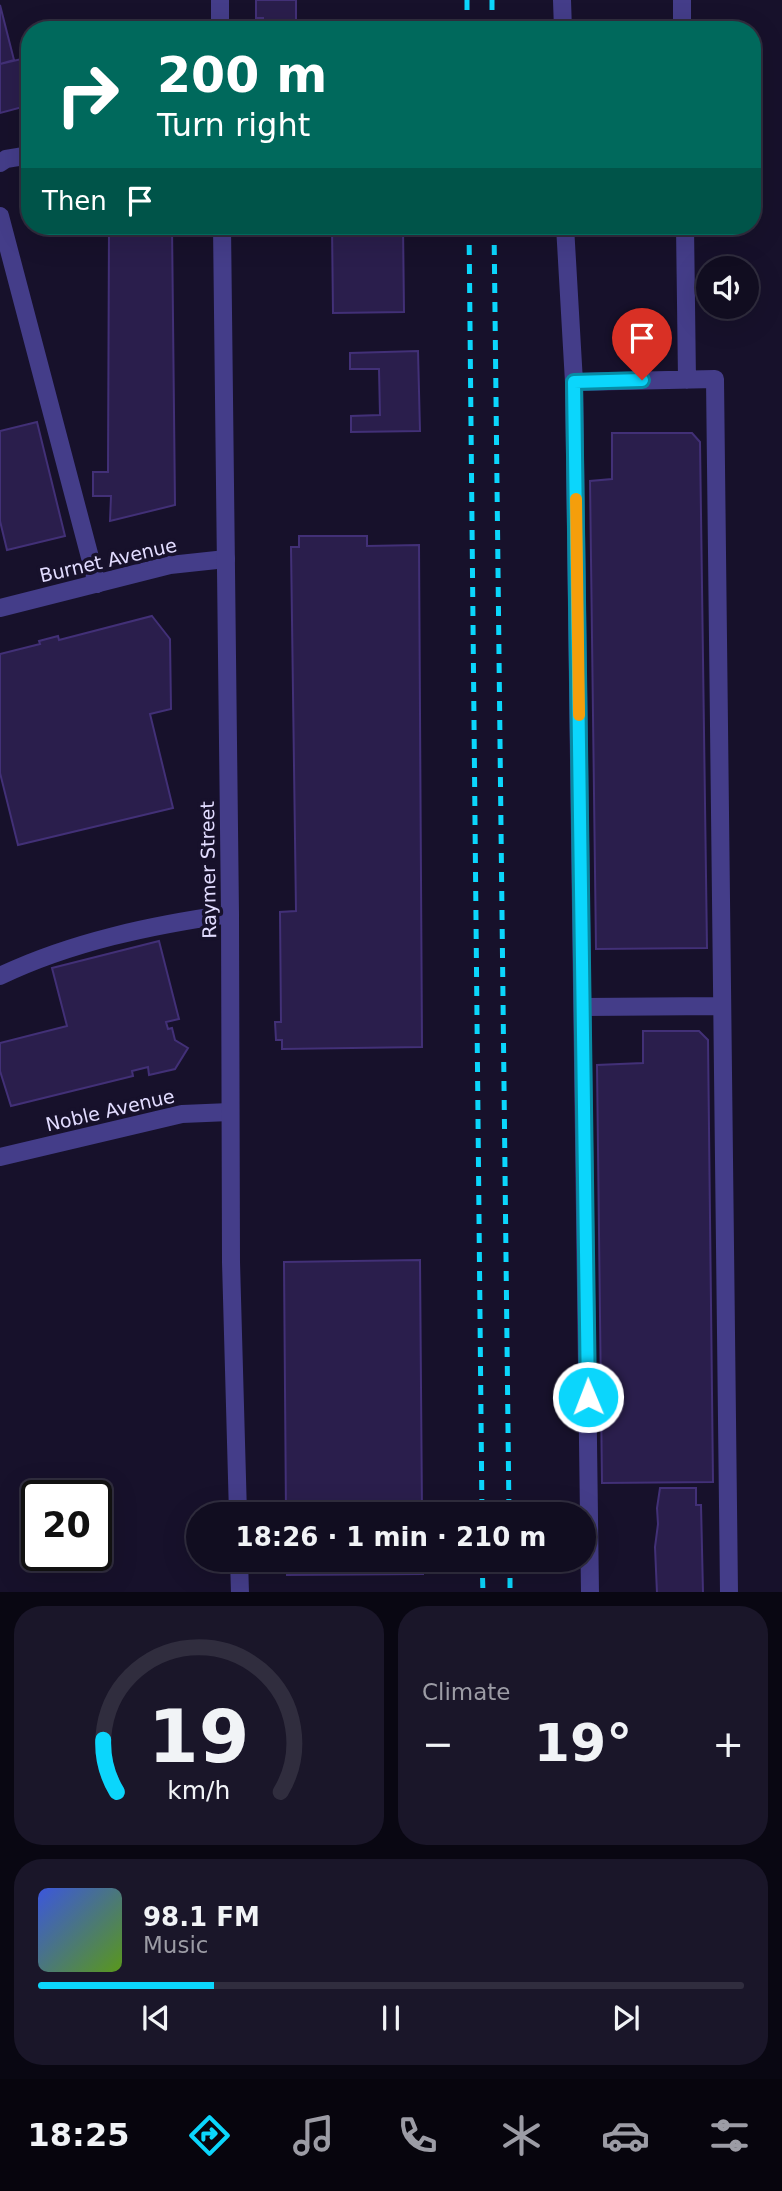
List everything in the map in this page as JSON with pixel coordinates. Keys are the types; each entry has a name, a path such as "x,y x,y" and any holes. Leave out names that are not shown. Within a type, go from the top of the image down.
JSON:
{"street":[{"path":"220,0 220,21"},
{"path":"562,0 563,21"},
{"path":"682,0 682,21"},
{"path":"0,163 21,156"},
{"path":"0,216 97,584"},
{"name":"Raymer Street","path":"222,235 231,1262 238,1502"},
{"path":"566,235 574,382 590,1592"},
{"path":"685,235 687,380"},
{"path":"574,382 715,380 729,1592"},
{"name":"Burnet Avenue","path":"0,608 170,565 226,559"},
{"path":"0,976 97,941 189,920 230,914"},
{"path":"583,1007 722,1006"},
{"name":"Noble Avenue","path":"0,1157 182,1114 230,1112"},
{"path":"239,1572 240,1592"}],"building":[{"path":"256,0 296,0 296,21 263,21 263,18 256,18"},
{"path":"0,5 14,60 0,64"},
{"path":"21,59 21,107 0,113 0,64"},
{"path":"109,235 172,235 175,505 110,521 111,496 93,496 93,472 108,472"},
{"path":"332,235 403,235 404,312 333,313"},
{"path":"418,351 420,431 351,432 351,416 380,415 379,369 350,369 350,353"},
{"path":"37,422 65,536 7,550 0,521 0,431"},
{"path":"612,433 692,433 700,442 707,948 596,949 590,481 612,479"},
{"path":"299,536 367,536 367,546 419,545 422,1047 282,1049 282,1040 276,1040 275,1022 281,1022 280,912 296,911 291,547 299,547"},
{"path":"152,616 170,639 171,709 150,714 173,808 18,845 0,773 0,654 40,644 39,641 58,636 59,640"},
{"path":"159,941 179,1019 166,1022 168,1029 172,1028 175,1040 188,1048 175,1069 149,1075 148,1067 132,1071 133,1076 11,1106 0,1071 0,1043 67,1026 52,968"},
{"path":"643,1031 699,1031 708,1040 713,1482 602,1483 597,1065 643,1063"},
{"path":"420,1260 422,1502 286,1502 284,1262"},
{"path":"660,1488 696,1488 696,1505 701,1505 703,1592 657,1592 657,1508"},
{"path":"287,1572 423,1574 287,1575"}],"railway":[{"path":"467,0 467,21"},
{"path":"492,0 492,21"},
{"path":"469,235 482,1502"},
{"path":"494,235 509,1502"},
{"path":"482,1572 483,1592"},
{"path":"510,1572 510,1592"}],"slow traffic":[{"path":"576,499 579,715"}],"route":[{"path":"588,1397 574,382 642,380"}]}
